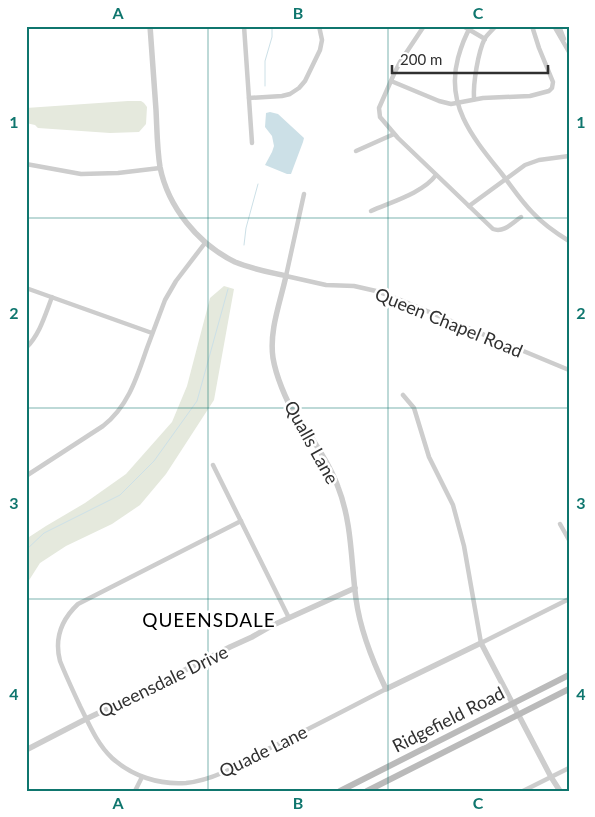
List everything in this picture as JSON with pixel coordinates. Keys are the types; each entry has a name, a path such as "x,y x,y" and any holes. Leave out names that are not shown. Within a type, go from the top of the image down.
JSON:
{"main road":[{"name":"Ridgefield Road","path":"340,791 569,675"},
{"name":"Ridgefield Road","path":"367,791 569,690"}],"street":[{"name":"Queen Chapel Road","path":"150,26 160,168 166,187 175,205 195,232 206,243 225,256 245,266 326,284 354,286 376,291 569,370"},
{"path":"244,26 252,143"},
{"path":"249,98 282,96 300,88 320,50 322,40 319,26"},
{"path":"424,26 400,62 380,108 380,117 394,134 436,176 493,229 504,229 521,217"},
{"path":"463,26 470,28 485,39"},
{"path":"474,99 474,82 482,46 485,39 496,26"},
{"path":"391,81 445,103 458,103 474,99 530,96 549,91 554,82 538,48 532,26"},
{"path":"554,26 568,51"},
{"path":"559,26 568,51"},
{"path":"470,28 460,49 455,83 458,103 466,124 471,134 533,213 543,223 569,241"},
{"path":"356,151 394,134"},
{"path":"469,206 525,165 532,162 569,156"},
{"path":"26,164 88,174 160,168"},
{"path":"371,211 422,189 436,176"},
{"name":"Qualls Lane","path":"304,194 274,324 273,358 292,409 323,457 338,486 344,504 350,537 358,607 364,632 386,689"},
{"path":"26,476 103,426 118,411 130,392 170,289 206,243"},
{"path":"26,288 152,333"},
{"path":"26,348 42,325 52,297"},
{"path":"403,395 414,408 429,457 453,506 464,546 481,643 560,791"},
{"path":"213,465 289,618"},
{"name":"Quade Lane","path":"241,521 78,604 71,611 59,632 58,654 65,674 95,738 111,757 128,770 142,777 185,783 201,780 230,769 569,598"},
{"path":"560,524 569,540"},
{"name":"Queensdale Drive","path":"26,750 289,618 355,588"},
{"path":"523,791 569,768"},
{"path":"135,791 142,777"}],"shaded area":[{"path":"141,101 147,107 146,124 139,132 110,133 38,128 35,125 26,123 26,108"},
{"path":"266,113 278,114 304,138 291,174 265,165 274,146 272,136 265,127"},
{"path":"224,286 234,289 214,400 166,474 140,505 112,524 66,546 40,563 26,585 26,539 85,503 126,474 172,422 187,386 210,298"}],"waterway":[{"path":"265,86 265,61 272,37 272,26"},
{"path":"244,245 246,228 258,184"},
{"path":"26,550 44,533 120,495 154,461 197,401 228,289"}],"district":[{"name":"QUEENSDALE","path":"209,619"}]}
